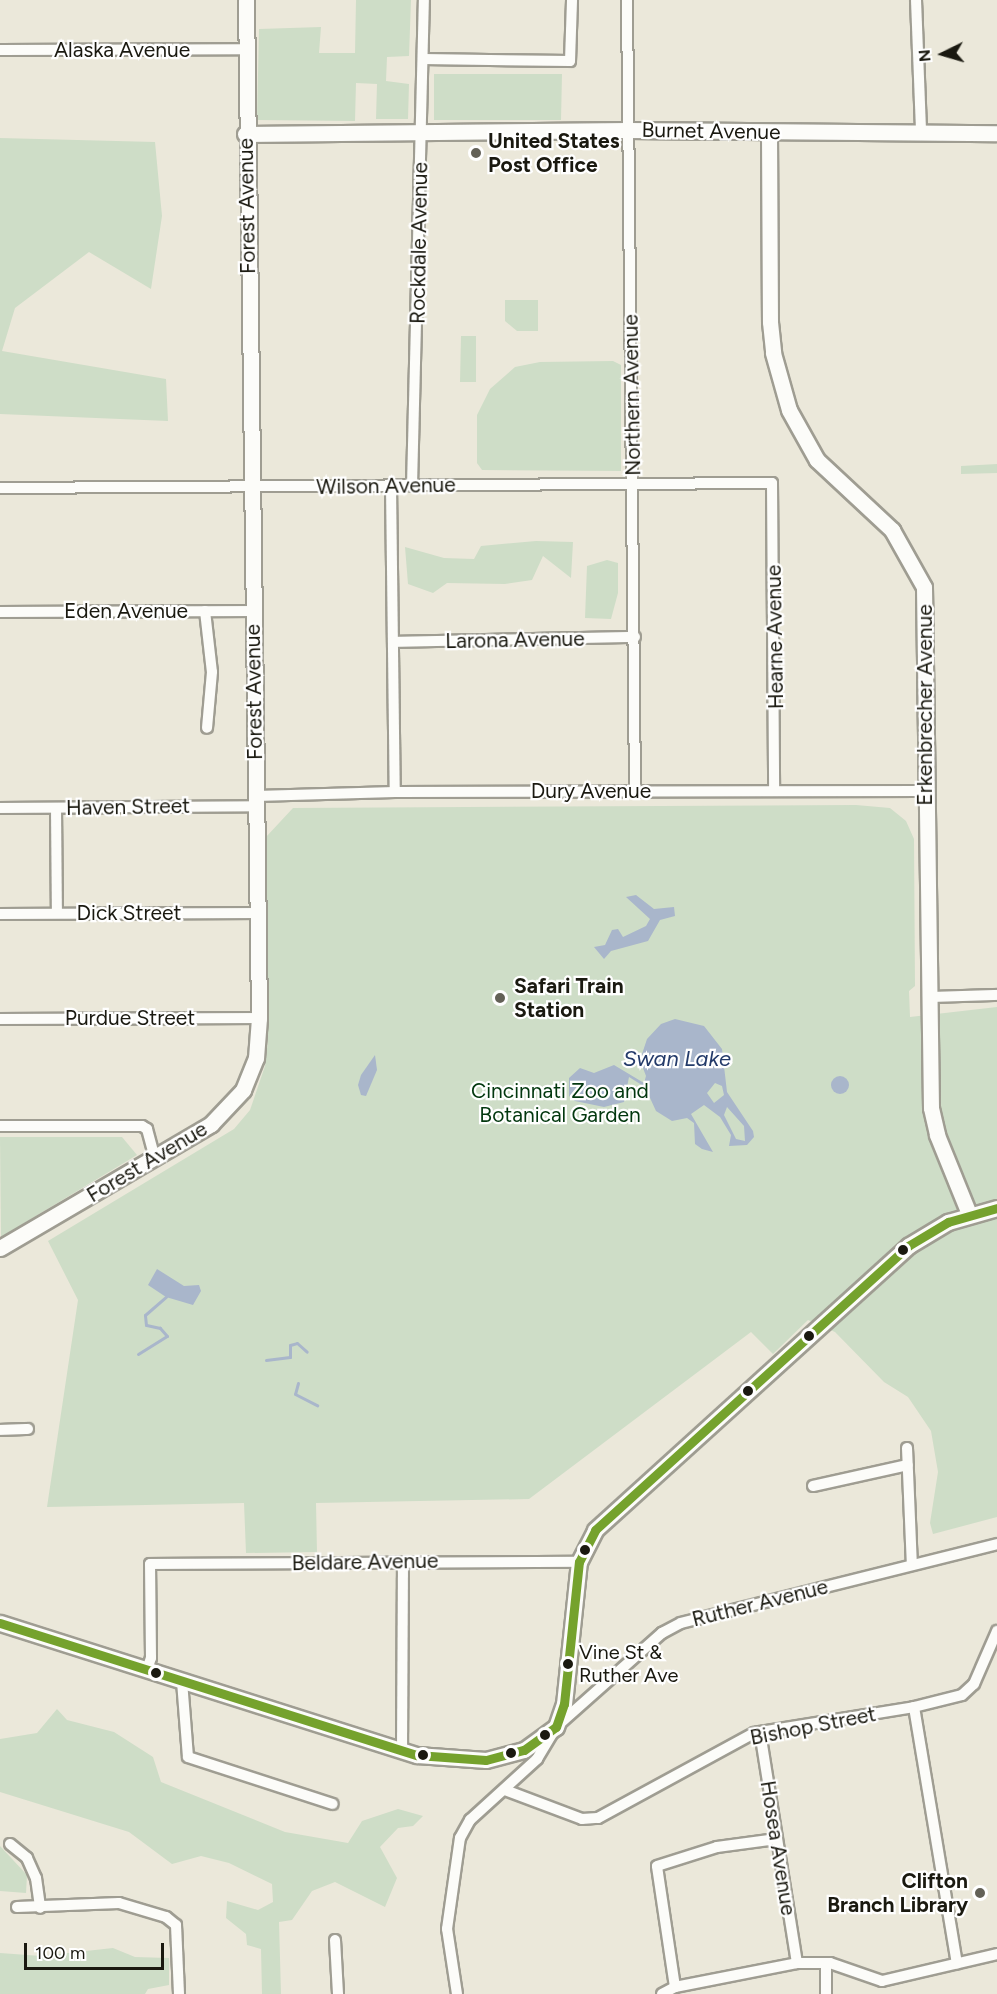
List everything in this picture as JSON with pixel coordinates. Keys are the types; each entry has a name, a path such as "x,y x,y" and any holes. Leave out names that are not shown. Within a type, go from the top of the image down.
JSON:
{"street":[{"name":"Forest Avenue","path":"2,1244 211,1124 233,1104 256,1058 259,1018 253,488 245,134 246,0"},
{"name":"Rockdale Avenue","path":"412,486 424,0"},
{"path":"423,59 570,61 572,0"},
{"name":"Northern Avenue","path":"627,0 636,637 634,791"},
{"path":"916,0 921,132"},
{"name":"Alaska Avenue","path":"0,50 245,49"},
{"name":"Burnet Avenue","path":"245,134 628,130 769,133 997,132"},
{"name":"Erkenbrecher Avenue","path":"769,133 771,322 778,377 789,411 817,460 892,530 924,587 931,1108 937,1136 969,1214"},
{"name":"Wilson Avenue","path":"0,488 772,483"},
{"name":"Hearne Avenue","path":"772,483 774,791"},
{"path":"391,486 395,792"},
{"path":"205,611 212,672 207,728"},
{"name":"Eden Avenue","path":"0,612 253,611"},
{"name":"Larona Avenue","path":"394,642 636,637"},
{"name":"Dury Avenue","path":"256,801 395,792 926,791"},
{"name":"Haven Street","path":"0,808 256,801"},
{"path":"56,808 57,913"},
{"name":"Dick Street","path":"0,914 258,913"},
{"path":"928,997 997,995"},
{"name":"Purdue Street","path":"0,1019 259,1018"},
{"path":"0,1126 142,1126 147,1129 155,1158"},
{"path":"0,1623 402,1751 439,1759 486,1760 524,1750 556,1727 564,1704 579,1562 596,1530 887,1264 923,1235 969,1214 997,1208"},
{"path":"0,1430 28,1429"},
{"path":"907,1448 912,1565"},
{"path":"813,1486 908,1465"},
{"name":"Ruther Avenue","path":"457,1994 447,1929 460,1838 470,1820 505,1791 537,1759 556,1727 671,1627 997,1544"},
{"path":"402,1751 403,1562"},
{"name":"Beldare Avenue","path":"147,1670 151,1658 150,1564 579,1562"},
{"name":"Bishop Street","path":"505,1791 589,1820 717,1750 760,1732 952,1700 969,1690 997,1631"},
{"path":"182,1681 188,1757 333,1804"},
{"path":"914,1707 957,1963"},
{"name":"Hosea Avenue","path":"760,1732 797,1963"},
{"path":"675,1987 657,1866 717,1847 776,1839"},
{"path":"10,1844 27,1858 36,1878 40,1908"},
{"path":"17,1907 40,1908 118,1903 166,1917 176,1925 179,1994"},
{"path":"335,1940 338,1994"},
{"path":"663,1994 675,1987 797,1963 826,1963 882,1981 997,1954"},
{"path":"826,1963 826,1994"}],"green space":[{"path":"356,0 411,0 409,56 387,57 386,81 409,84 408,119 376,119 377,84 356,83 355,121 257,120 259,29 321,27 319,53 355,53"},
{"path":"434,74 562,74 561,120 434,120"},
{"path":"0,138 155,142 162,216 151,289 89,252 15,308 2,351 166,379 168,421 0,414"},
{"path":"505,300 538,300 538,331 517,331 505,321"},
{"path":"461,336 476,336 476,382 460,382"},
{"path":"613,361 621,365 621,471 482,470 477,463 477,415 490,389 515,367 540,362"},
{"path":"997,464 997,473 961,474 961,466"},
{"path":"536,541 573,542 571,578 543,556 532,580 505,584 447,583 433,593 408,584 405,547 444,558 474,559 481,546"},
{"path":"607,560 618,563 618,593 611,619 585,618 587,566"},
{"name":"Cincinnati Zoo and Botanical Garden","path":"856,805 890,808 906,821 914,839 915,986 909,991 910,1017 997,1007 997,1517 933,1534 930,1523 938,1472 931,1431 908,1397 884,1382 835,1332 808,1320 773,1354 751,1332 529,1499 316,1503 317,1552 246,1553 244,1503 47,1507 78,1300 48,1241 234,1129 250,1110 265,1066 268,1040 266,837 293,808"},
{"path":"0,1137 122,1137 137,1155 1,1237"},
{"path":"57,1709 67,1720 114,1732 153,1757 161,1782 285,1832 348,1843 362,1821 398,1809 423,1816 413,1826 398,1828 380,1847 397,1878 385,1907 335,1882 312,1891 292,1920 279,1922 281,1994 262,1994 261,1949 247,1945 246,1934 226,1918 227,1901 258,1910 273,1902 272,1884 229,1863 201,1856 172,1864 129,1832 0,1792 0,1739 37,1733"},
{"path":"0,1846 27,1875 26,1893 0,1891"},
{"path":"113,1948 135,1957 169,1958 169,1985 148,1989 145,1994 0,1994 0,1953 41,1956"}],"water":[{"path":"636,895 654,909 674,907 675,916 660,920 648,941 611,951 604,959 594,947 605,945 612,930 618,929 623,937 646,926 650,919 626,897"},
{"name":"Swan Lake","path":"675,1019 704,1026 722,1049 727,1092 753,1131 754,1137 747,1145 729,1146 731,1135 720,1117 704,1105 691,1114 713,1152 702,1149 695,1144 694,1123 687,1118 672,1121 656,1111 645,1087 629,1077 624,1102 604,1107 575,1101 569,1096 569,1078 580,1068 594,1073 614,1065 644,1083 646,1076 640,1060 647,1039 661,1024","holes":["715,1083 722,1086 724,1095 714,1103 707,1093","727,1107 744,1126 745,1141 736,1139 724,1115"]},
{"path":"375,1055 377,1070 366,1096 361,1095 358,1085 361,1075"},
{"path":"840,1076 846,1079 849,1085 846,1091 840,1094 834,1091 831,1085 834,1079"},
{"path":"157,1269 184,1286 199,1285 201,1291 193,1305 166,1297 148,1285"}],"waterway":[{"path":"138,1354 167,1336 160,1328 146,1325 145,1315 166,1297"},
{"path":"266,1360 290,1357 290,1345 297,1343 307,1352"},
{"path":"298,1383 295,1394 317,1405"}],"transit line":[{"path":"0,1623 417,1755 486,1760 524,1750 556,1727 564,1704 579,1562 595,1530 908,1246 948,1222 997,1208"}],"place":[{"name":"United States Post Office","path":"476,153"},
{"name":"Safari Train Station","path":"500,998"},
{"name":"Vine St & Ruther Ave","path":"568,1664"},
{"name":"Clifton Branch Library","path":"980,1893"}]}
